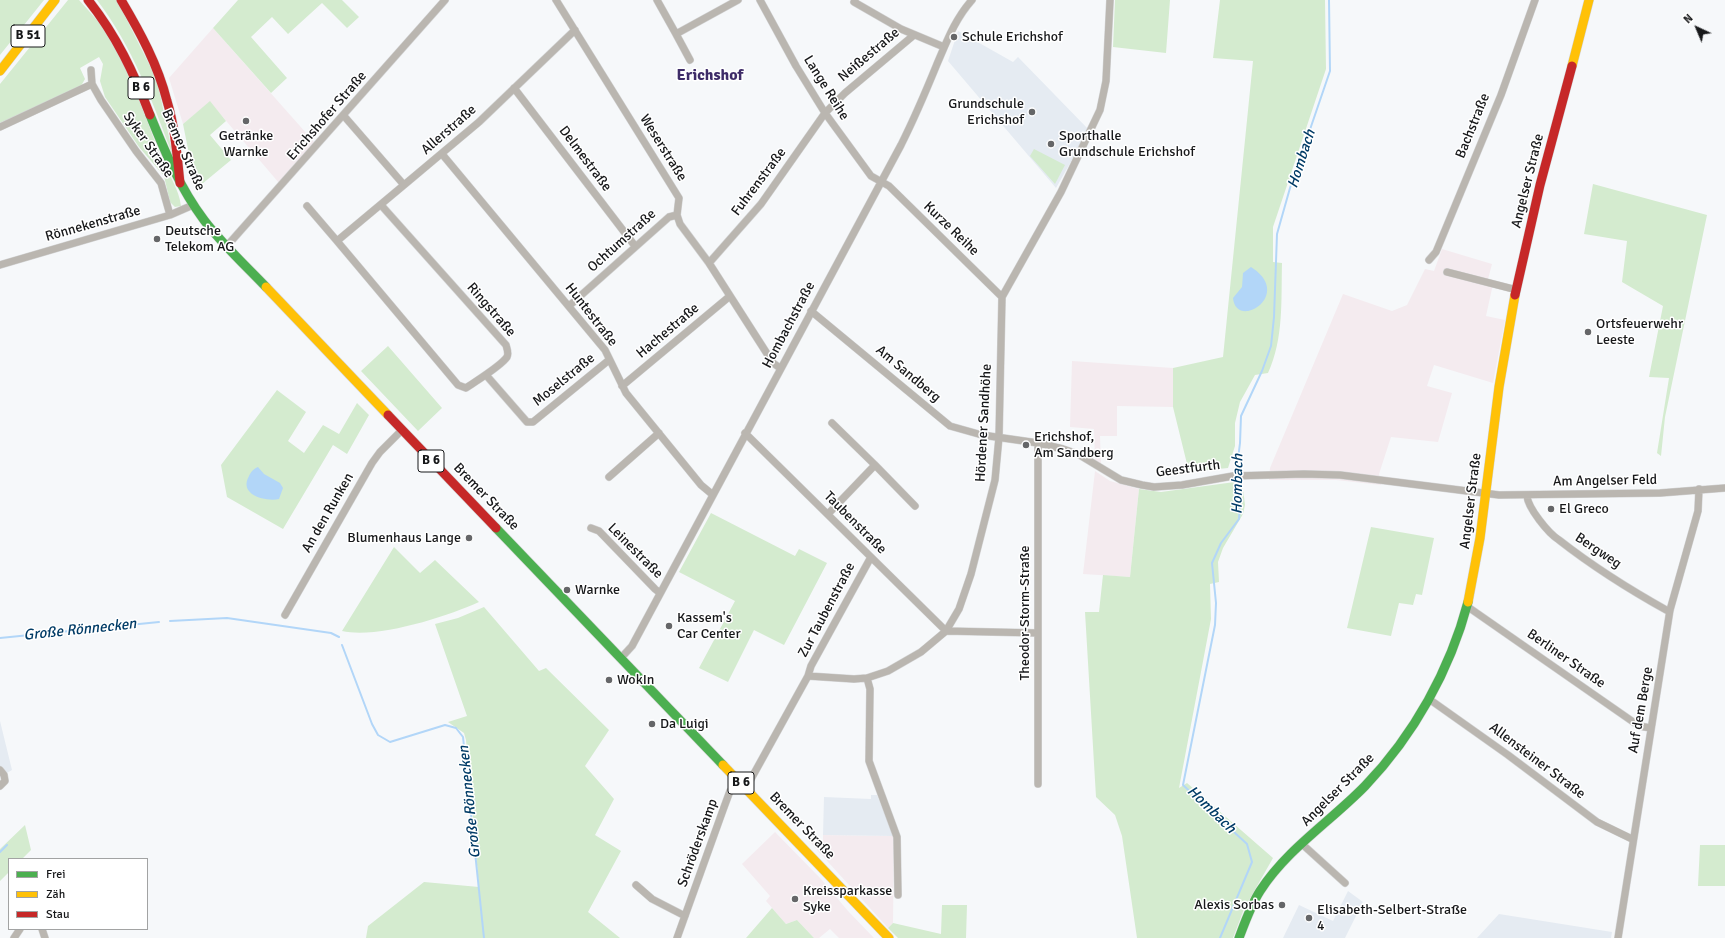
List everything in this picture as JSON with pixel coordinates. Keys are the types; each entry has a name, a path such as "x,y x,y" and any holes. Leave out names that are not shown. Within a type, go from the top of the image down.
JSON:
{"main road":[{"name":"B 51","path":"0,71 55,0"},
{"name":"Bremer Straße","path":"88,0 112,31 128,58 171,165 180,183 201,217 226,247 889,938"},
{"name":"B 6","path":"121,0 156,68 164,90 169,109 180,183"},
{"name":"Angelser Straße","path":"1239,938 1252,906 1261,890 1277,870 1302,844 1351,800 1386,762 1411,731 1449,659 1468,607 1477,566 1501,372 1517,290 1589,0"}],"street":[{"name":"Erichshofer Straße","path":"226,247 344,116 445,0"},
{"name":"Weserstraße","path":"556,0 679,198 677,215 680,224 709,263 773,363 780,368"},
{"path":"657,0 690,60"},
{"path":"676,34 738,0"},
{"name":"Lange Reihe","path":"760,0 796,66 825,113 871,176 881,182"},
{"path":"855,0 854,2 914,35 944,47"},
{"name":"Hombachstraße","path":"621,658 632,646 881,182 918,111 944,47 960,15 972,0"},
{"name":"Hördener Sandhöhe","path":"808,676 854,679 867,678 888,672 921,652 946,632 959,609 993,493 999,437 1002,297 1061,192 1100,110 1106,81 1110,0"},
{"name":"Bachstraße","path":"1429,260 1436,252 1501,95 1535,0"},
{"name":"Allerstraße","path":"404,185 442,154 575,30"},
{"name":"Neißestraße","path":"825,113 845,92 914,35"},
{"name":"Syker Straße","path":"91,70 92,84 115,122 162,183 170,215"},
{"path":"0,126 92,84"},
{"name":"Delmestraße","path":"514,88 635,246"},
{"name":"Fuhrenstraße","path":"709,263 766,198 825,113"},
{"path":"337,241 404,185 344,116"},
{"name":"Huntestraße","path":"442,154 604,350 626,393 701,485 713,495"},
{"name":"Kurze Reihe","path":"881,182 889,186 1002,297"},
{"name":"Rönnekenstraße","path":"0,265 170,215 193,205"},
{"name":"Ringstraße","path":"307,206 458,385 466,388 486,375 507,357 508,351 506,345 381,205"},
{"name":"Ochtumstraße","path":"569,306 669,217 677,215"},
{"path":"1447,272 1517,290"},
{"name":"Hachestraße","path":"622,386 730,296"},
{"name":"Am Sandberg","path":"811,311 950,426 999,437"},
{"name":"Moselstraße","path":"486,375 527,422 533,422 610,360"},
{"path":"832,423 915,506"},
{"name":"An den Runken","path":"285,615 372,463 380,452 402,430"},
{"path":"609,477 659,433"},
{"name":"Taubenstraße","path":"745,433 946,632"},
{"name":"Geestfurth","path":"999,437 1038,443 1078,454 1121,480 1154,487 1237,476 1297,474 1340,476 1485,493"},
{"name":"Theodor-Storm-Straße","path":"1038,443 1038,784"},
{"path":"828,514 875,465"},
{"name":"Am Angelser Feld","path":"1485,493 1527,496 1660,493 1725,488"},
{"name":"Auf dem Berge","path":"1618,938 1632,839 1670,610 1698,511 1699,489"},
{"name":"Bergweg","path":"1527,496 1527,502 1557,540 1646,599 1668,611 1670,610"},
{"name":"Leinestraße","path":"591,528 599,531 654,589 660,592"},
{"name":"Zur Taubenstraße","path":"808,676 811,666 871,557"},
{"name":"Berliner Straße","path":"1468,607 1639,726 1651,728"},
{"path":"946,632 1038,633"},
{"path":"743,785 808,676"},
{"path":"867,678 870,689 868,760 896,837 898,895"},
{"name":"Allensteiner Straße","path":"1429,699 1508,755 1597,822 1632,839"},
{"path":"0,770 4,775 5,781 0,786"},
{"name":"Schröderskamp","path":"677,938 730,791 743,785"},
{"path":"1302,844 1345,882"},
{"path":"636,885 652,899 685,916"}],"shaded area":[{"path":"213,28 315,143 279,183 210,102 183,124 169,78"},
{"name":"Grundschule Erichshof","path":"958,31 1013,62 1018,57 1089,130 1056,188 948,61"},
{"path":"1442,249 1492,264 1487,283 1493,284 1486,316 1505,320 1493,383 1434,365 1427,386 1452,393 1438,442 1391,437 1379,474 1381,485 1336,480 1269,480 1270,468 1343,294 1392,311 1407,305 1425,269 1434,271"},
{"path":"1072,361 1173,368 1173,407 1117,406 1117,436 1100,436 1101,464 1095,460 1094,429 1070,427"},
{"path":"1095,471 1110,481 1139,489 1130,577 1083,574"},
{"path":"0,721 12,770 0,777"},
{"path":"871,795 877,795 894,836 823,835 824,797 871,799"},
{"path":"775,832 821,879 848,911 874,938 839,938 830,929 819,938 814,938 797,920 786,924 766,901 770,896 742,864"},
{"path":"823,835 894,836 893,923 888,928 809,841 823,841"},
{"name":"Elisabeth-Selbert-Straße 4","path":"1348,891 1363,902 1345,938 1283,938 1299,905 1333,921"},
{"path":"1499,914 1612,932 1611,938 1477,938"}],"green space":[{"path":"0,0 44,0 0,55"},
{"path":"68,0 79,0 100,24 113,43 129,75 162,159 176,188 181,206 175,207 170,202 164,176 139,147 105,97 100,81 103,64 99,57 80,68 85,79 81,86 0,123 0,84"},
{"path":"97,0 117,0 157,80 173,156 141,75 121,36"},
{"path":"238,0 342,0 359,17 347,28 322,3 288,34 272,17 251,37 287,78 271,93 213,28"},
{"path":"1115,0 1170,0 1166,53 1113,47"},
{"path":"1220,0 1325,0 1326,69 1273,227 1273,262 1282,263 1281,319 1277,346 1273,360 1268,373 1255,375 1240,402 1235,423 1235,446 1228,468 1189,472 1173,407 1173,368 1223,357 1253,61 1213,58"},
{"path":"210,101 226,121 210,135 231,160 196,189 183,124"},
{"path":"1034,149 1065,165 1055,184 1030,156"},
{"path":"1593,184 1707,215 1665,417 1661,456 1657,453 1669,378 1649,377 1663,306 1622,282 1627,241 1584,234"},
{"path":"388,346 442,408 418,431 361,371"},
{"path":"277,390 306,412 288,441 304,453 323,425 339,434 357,403 369,415 347,454 333,445 283,529 227,497 221,465"},
{"path":"1242,481 1245,505 1243,514 1223,548 1218,562 1219,582 1210,584 1211,619 1179,788 1187,783 1273,858 1244,909 1233,938 1137,938 1122,836 1115,815 1096,797 1085,612 1099,612 1103,575 1130,577 1139,489 1161,492"},
{"path":"711,513 795,556 799,549 827,563 784,645 754,630 728,682 699,668 735,601 679,572"},
{"path":"1371,527 1434,538 1422,595 1416,594 1413,605 1399,603 1391,636 1347,628"},
{"path":"394,547 420,573 435,560 479,602 449,614 411,625 374,632 357,633 342,631"},
{"path":"484,607 539,671 546,668 609,730 585,766 614,799 595,835 621,851 588,912 620,938 366,938 368,926 424,882 479,887 466,740 464,733 448,722 467,716 435,624 458,618"},
{"path":"25,825 31,850 23,858 8,858 8,873 0,881 0,849"},
{"path":"1700,845 1725,845 1725,886 1698,886"},
{"path":"942,905 967,905 966,938 898,938 888,928 893,923 941,934"},
{"path":"772,908 786,924 797,920 814,938 746,938"}],"water":[{"path":"1251,267 1263,278 1267,288 1265,298 1260,305 1252,310 1243,311 1236,307 1233,298 1242,287 1243,273"},
{"path":"258,467 264,474 280,483 283,488 279,499 274,500 255,496 247,488 249,476 252,471"}],"waterway":[{"name":"Hombach","path":"1220,938 1252,862 1247,844 1183,785 1215,625 1216,603 1212,563 1221,543 1239,519 1240,504 1237,467 1241,416 1262,371 1271,346 1274,317 1277,234 1290,188 1330,71 1329,0"},
{"name":"Große Rönnecken","path":"170,621 227,618 331,633 339,637"},
{"name":"Große Rönnecken","path":"0,638 159,622"},
{"name":"Große Rönnecken","path":"342,645 372,724 378,735 390,742 445,725 456,728 463,737 484,938"},
{"path":"0,852 7,845"}],"traffic: fast":[{"path":"150,115 161,143 195,208 218,238 266,287"},
{"path":"496,528 723,765"},
{"path":"1239,938 1254,902 1271,876 1296,849 1365,786 1383,766 1414,723 1440,677 1451,652 1468,602"}],"traffic: slow":[{"path":"0,71 55,0"},
{"path":"1572,66 1589,0"},
{"path":"266,287 388,415"},
{"path":"1468,602 1480,538 1499,387 1515,295"},
{"path":"723,765 889,938"}],"traffic: jam":[{"path":"88,0 98,13 124,55 138,84 150,115"},
{"path":"121,0 148,49 159,75 170,111 174,131 180,183"},
{"path":"1515,295 1540,185 1572,66"},
{"path":"388,415 496,528"}],"place":[{"name":"Schule Erichshof","path":"954,37"},
{"name":"Grundschule Erichshof","path":"1032,112"},
{"name":"Getränke Warnke","path":"246,121"},
{"name":"Sporthalle Grundschule Erichshof","path":"1051,144"},
{"name":"Deutsche Telekom AG","path":"157,239"},
{"name":"Ortsfeuerwehr Leeste","path":"1588,332"},
{"name":"Erichshof, Am Sandberg","path":"1026,445"},
{"name":"El Greco","path":"1551,509"},
{"name":"Blumenhaus Lange","path":"469,538"},
{"name":"Warnke","path":"567,590"},
{"name":"Kassem's Car Center","path":"669,626"},
{"name":"WokIn","path":"609,680"},
{"name":"Da Luigi","path":"652,724"},
{"name":"Kreissparkasse Syke","path":"795,899"},
{"name":"Alexis Sorbas","path":"1282,905"},
{"name":"Elisabeth-Selbert-Straße 4","path":"1309,918"}],"district":[{"name":"Erichshof","path":"710,76"}]}
